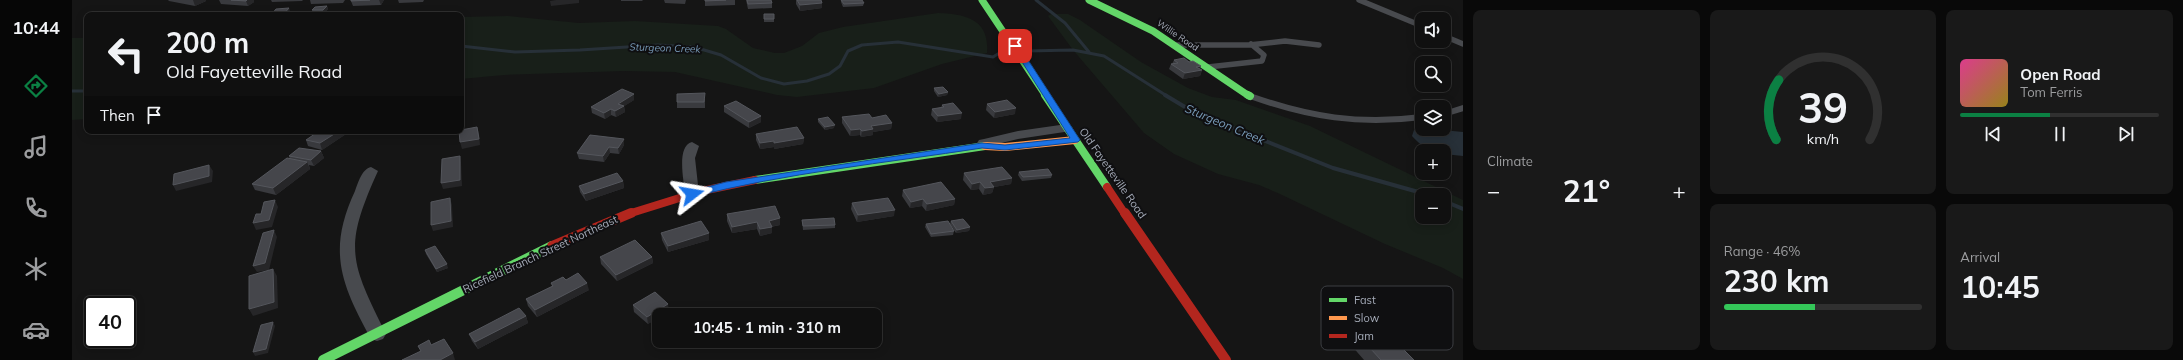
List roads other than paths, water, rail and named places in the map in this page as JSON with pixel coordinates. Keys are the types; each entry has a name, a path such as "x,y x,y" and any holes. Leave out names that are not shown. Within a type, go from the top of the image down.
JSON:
{"street":[{"name":"Old Fayetteville Road","path":"982,0 1008,36 1075,140 1160,261 1226,360"},
{"name":"Willie Road","path":"1089,0 1130,17 1175,45 1250,96"},
{"name":"Ricefield Branch Street Northeast","path":"982,146 984,143 1018,135 1067,128"},
{"name":"Ricefield Branch Street Northeast","path":"323,360 585,230 619,216 692,194 771,178 982,146 1005,147 1075,140"},
{"path":"692,146 688,158 692,194"},
{"path":"371,171 348,225 346,250 351,276 377,334"}],"lane":[{"path":"1359,0 1415,23"},
{"path":"1451,39 1463,44"},
{"path":"1175,45 1251,44 1285,41 1319,45"},
{"path":"1208,67 1262,61 1264,55 1251,44"},
{"path":"1250,96 1296,112 1331,120 1356,122 1415,118"},
{"path":"1451,112 1463,108"}],"waterway":[{"path":"1036,0 1065,23 1089,52"},
{"name":"Sturgeon Creek","path":"464,46 515,52 658,45 694,47 721,55 761,78 784,84 807,81 829,74 840,66 848,51 862,45 898,42 993,57 1001,52 1011,51"},
{"name":"Sturgeon Creek","path":"1027,51 1073,50 1104,56 1167,96"},
{"name":"Sturgeon Creek","path":"72,91 84,91"},
{"name":"Sturgeon Creek","path":"1165,95 1185,107 1228,126 1333,168 1415,191"},
{"name":"Sturgeon Creek","path":"1451,204 1463,209"}]}
